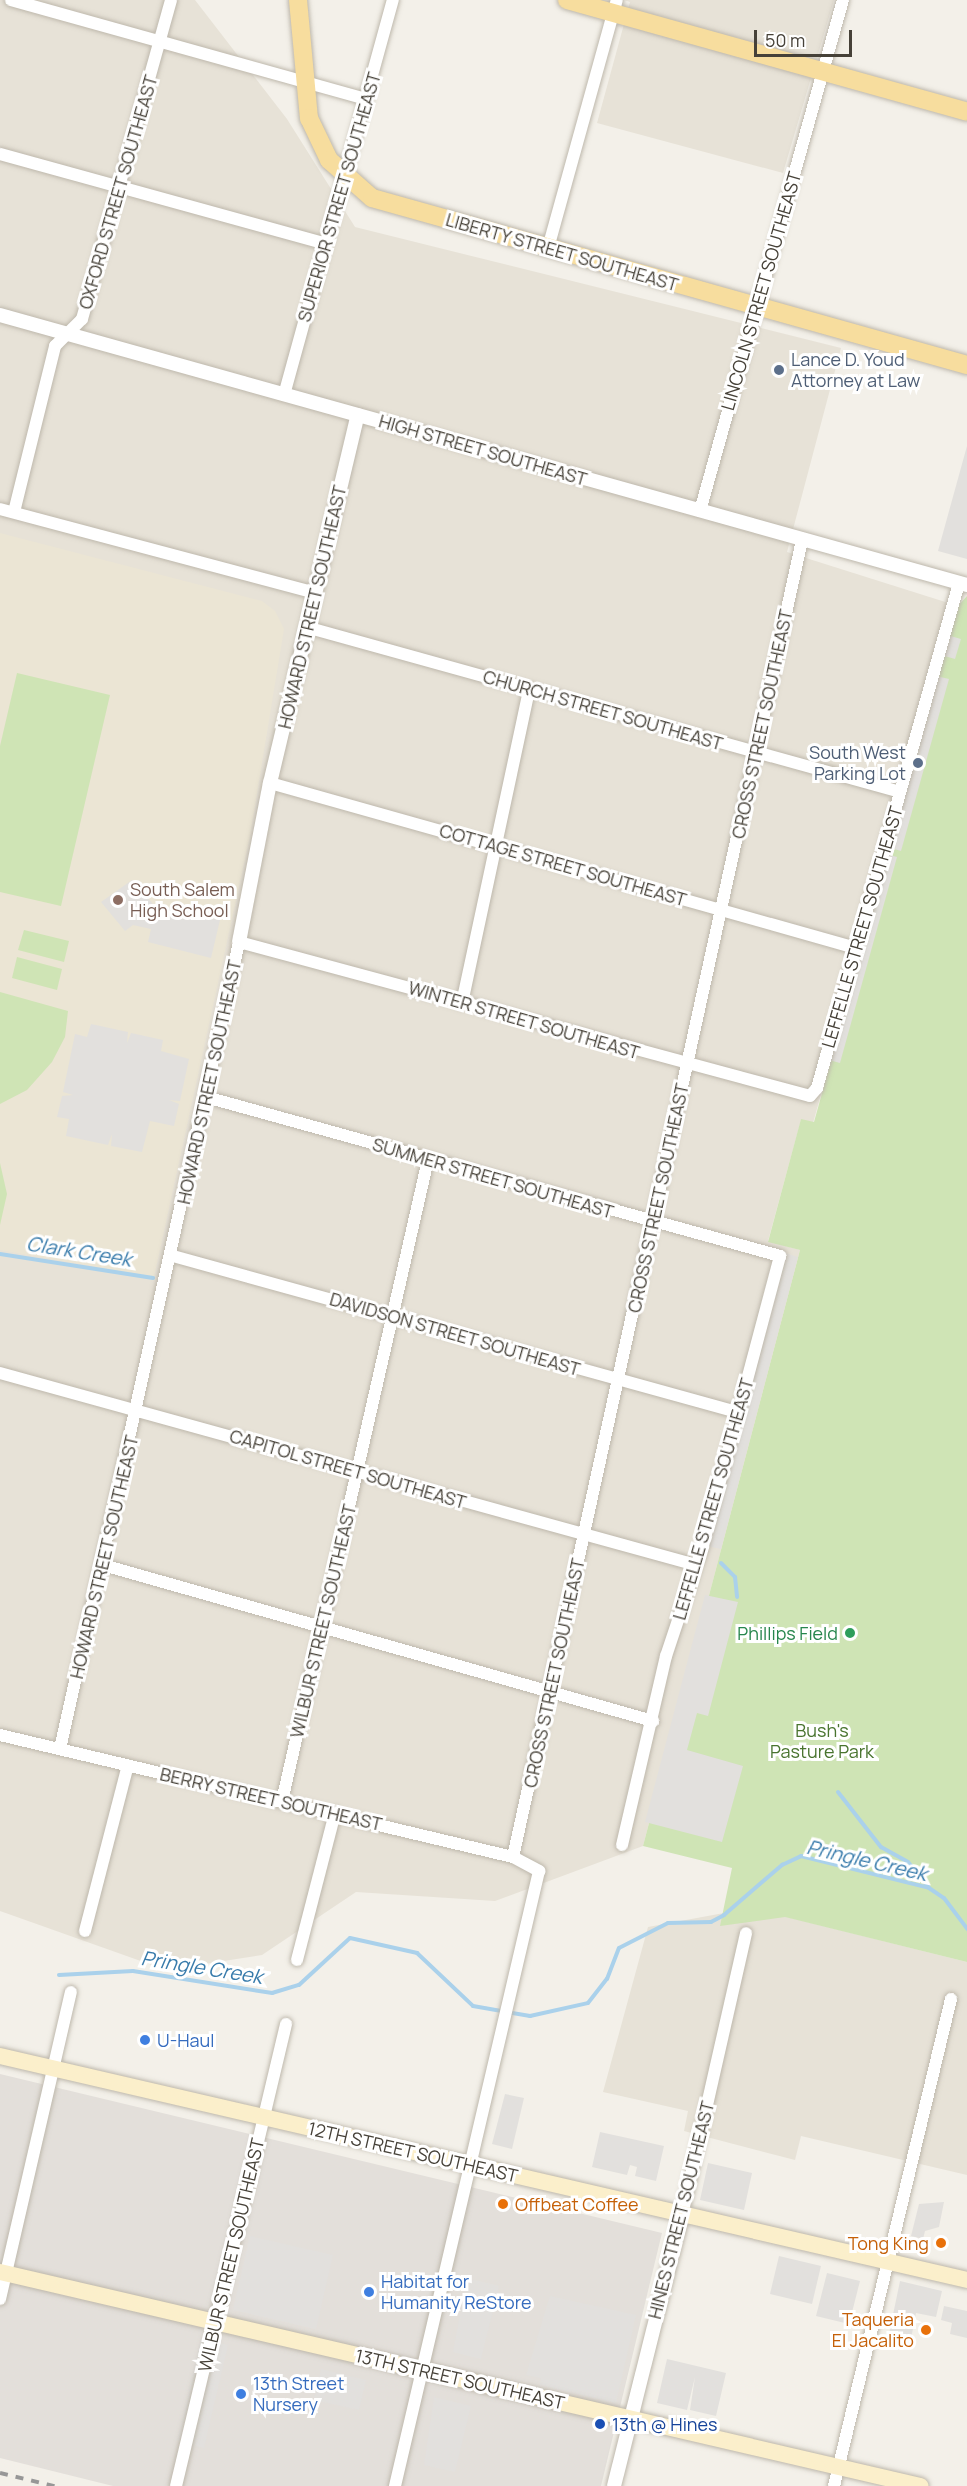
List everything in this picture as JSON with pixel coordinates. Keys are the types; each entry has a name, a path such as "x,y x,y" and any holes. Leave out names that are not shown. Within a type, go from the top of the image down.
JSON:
{"main road":[{"name":"LIBERTY STREET SOUTHEAST","path":"298,0 304,81 320,147 345,177 372,198 967,365"},
{"path":"567,0 615,7 823,72 967,112"},
{"name":"12TH STREET SOUTHEAST","path":"0,2056 967,2280"},
{"name":"13TH STREET SOUTHEAST","path":"3,2272 920,2486"}],"street":[{"path":"11,0 366,99"},
{"name":"OXFORD STREET SOUTHEAST","path":"14,512 55,346 82,319 171,0"},
{"name":"SUPERIOR STREET SOUTHEAST","path":"284,395 393,0"},
{"name":"LINCOLN STREET SOUTHEAST","path":"700,511 843,0"},
{"path":"548,248 615,7"},
{"path":"0,153 326,244"},
{"name":"HIGH STREET SOUTHEAST","path":"0,315 963,584"},
{"name":"HOWARD STREET SOUTHEAST","path":"60,1749 173,1256 270,783 358,415"},
{"path":"0,509 315,593"},
{"name":"CROSS STREET SOUTHEAST","path":"513,1857 802,540"},
{"name":"LEFFELLE STREET SOUTHEAST","path":"810,1096 817,1088 900,792 963,584"},
{"name":"CHURCH STREET SOUTHEAST","path":"306,627 900,792"},
{"path":"462,1003 493,846 529,690"},
{"name":"COTTAGE STREET SOUTHEAST","path":"270,783 856,948"},
{"name":"WINTER STREET SOUTHEAST","path":"239,942 687,1066 810,1096"},
{"name":"SUMMER STREET SOUTHEAST","path":"206,1097 780,1256"},
{"name":"WILBUR STREET SOUTHEAST","path":"282,1801 428,1160"},
{"name":"DAVIDSON STREET SOUTHEAST","path":"173,1256 737,1412"},
{"name":"LEFFELLE STREET SOUTHEAST","path":"622,1845 653,1721 666,1656 696,1565 780,1256"},
{"name":"CAPITOL STREET SOUTHEAST","path":"0,1372 584,1536 696,1565"},
{"path":"103,1565 653,1721"},
{"name":"BERRY STREET SOUTHEAST","path":"0,1735 513,1857 538,1871 504,2031 469,2165"},
{"path":"85,1931 128,1765"},
{"path":"297,1960 335,1814"},
{"name":"HINES STREET SOUTHEAST","path":"614,2486 629,2418 682,2215 746,1934"},
{"path":"0,2299 3,2272 71,1992"},
{"path":"834,2486 951,1999"},
{"name":"WILBUR STREET SOUTHEAST","path":"177,2486 286,2024"},
{"path":"395,2486 420,2369 469,2165"}],"shaded area":[{"path":"0,0 195,0 287,119 355,227 841,348 787,552 958,606 813,1123 801,1120 768,1241 800,1250 643,1846 495,1901 356,1892 262,1955 166,1970 0,1911"},
{"path":"624,0 834,0 783,173 597,123 630,2"},
{"path":"967,446 967,559 938,551"},
{"name":"South Salem High School","path":"0,533 262,601 275,611 284,629 250,836 154,1277 0,1250"},
{"path":"947,635 961,639 955,659 941,655"},
{"name":"South West Parking Lot","path":"936,676 949,679 901,851 887,847"},
{"path":"886,854 897,857 840,1063 829,1060"},
{"path":"132,880 153,904 146,910 150,914 156,915 158,905 220,920 211,958 148,942 151,929 133,925 125,931 101,902"},
{"path":"91,1024 128,1032 127,1043 131,1033 163,1040 161,1051 189,1059 180,1101 169,1100 179,1104 174,1126 150,1121 142,1152 111,1146 112,1134 108,1145 66,1136 69,1119 57,1117 62,1096 73,1095 63,1092 75,1034 87,1037"},
{"path":"785,1253 798,1257 721,1549 707,1546"},
{"path":"705,1595 738,1602 708,1716 697,1713 687,1750 743,1766 722,1842 645,1822"},
{"path":"751,1908 967,1962 967,2175 801,2136 795,2160 684,2131 688,2111 603,2092 648,1927"},
{"path":"0,2074 662,2233 601,2486 113,2486 0,2458"},
{"path":"505,2094 524,2098 512,2149 492,2144"},
{"path":"600,2132 664,2146 656,2181 635,2176 637,2167 630,2165 627,2175 592,2167"},
{"path":"708,2163 752,2173 744,2210 700,2200"},
{"path":"944,2202 939,2227 925,2231 923,2239 911,2236 919,2204"},
{"path":"250,2236 333,2255 316,2329 233,2310"},
{"path":"779,2256 821,2266 812,2304 770,2294"},
{"path":"827,2273 860,2281 849,2324 816,2316"},
{"path":"475,2280 499,2286 481,2359 453,2352 466,2282"},
{"path":"900,2281 942,2291 936,2317 916,2313 911,2339 889,2334"},
{"path":"550,2296 636,2315 616,2403 540,2385 541,2378 526,2375"},
{"path":"944,2306 967,2311 967,2338 950,2334 952,2323 941,2320"},
{"path":"201,2338 228,2345 204,2448 177,2441"},
{"path":"667,2359 726,2373 716,2416 690,2410 695,2377 687,2410 657,2403"},
{"path":"321,2369 366,2380 359,2410 314,2400"},
{"path":"434,2397 471,2406 455,2472 424,2465"}],"green space":[{"name":"Bush's Pasture Park","path":"967,596 967,1962 785,1917 720,1926 732,1868 643,1846 800,1250 768,1242 801,1119 814,1122 958,606"},
{"path":"17,673 110,695 61,906 0,892 0,746"},
{"path":"24,930 69,941 64,962 18,950"},
{"path":"17,957 62,969 57,990 12,978"},
{"path":"0,992 68,1011 65,1037 52,1062 27,1090 0,1104"},
{"path":"0,1163 7,1194 0,1225"}],"waterway":[{"name":"Clark Creek","path":"0,1254 153,1278"},
{"name":"Clark Creek","path":"721,1563 735,1577 737,1597"},
{"name":"Clark Creek","path":"838,1792 881,1847 908,1862 928,1886"},
{"name":"Pringle Creek","path":"59,1975 133,1971 272,1993 299,1985 350,1938 417,1953 473,2006 530,2016 588,2003 607,1979 619,1948 668,1923 711,1922 724,1915 782,1865 801,1856 929,1888 944,1898 967,1929"}],"railway":[{"path":"0,2473 54,2486"}],"place":[{"name":"Lance D. Youd Attorney at Law","path":"779,370"},
{"name":"South West Parking Lot","path":"918,763"},
{"name":"South Salem High School","path":"118,900"},
{"name":"Phillips Field","path":"850,1633"},
{"name":"U-Haul","path":"145,2040"},
{"name":"Offbeat Coffee","path":"503,2204"},
{"name":"Tong King","path":"941,2243"},
{"name":"Habitat for Humanity ReStore","path":"369,2292"},
{"name":"Taqueria El Jacalito","path":"926,2330"},
{"name":"13th Street Nursery","path":"241,2394"},
{"name":"13th @ Hines","path":"600,2424"}]}
